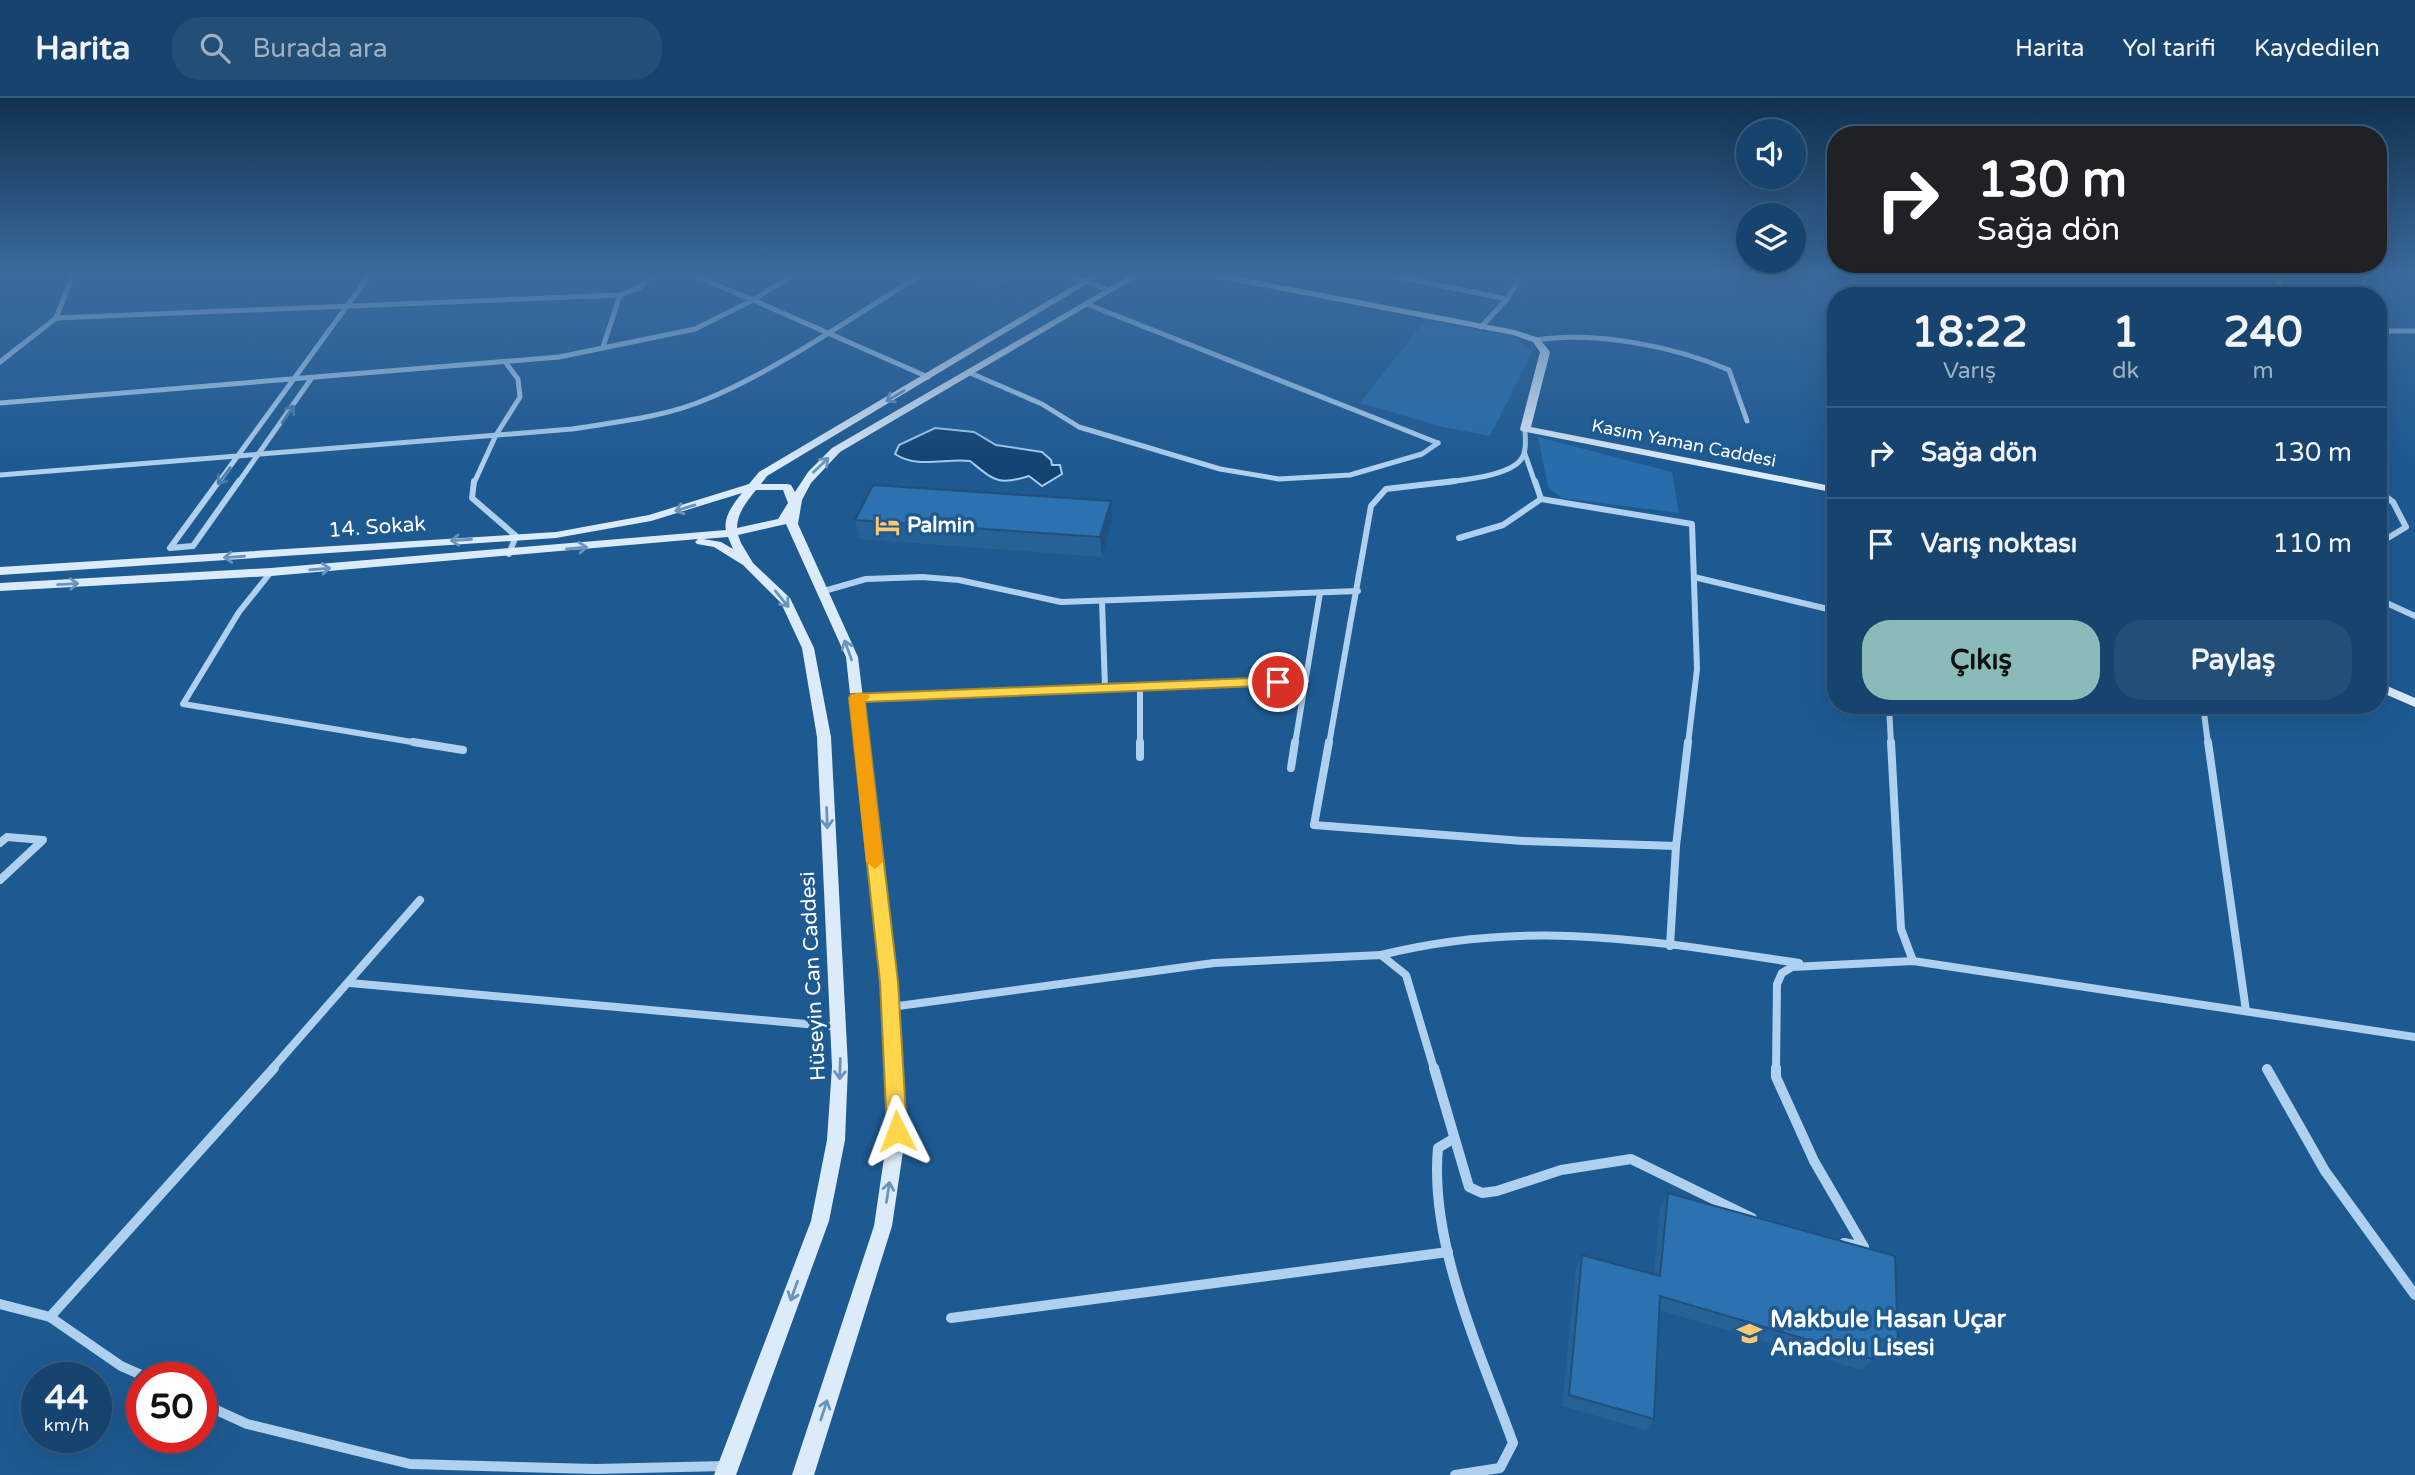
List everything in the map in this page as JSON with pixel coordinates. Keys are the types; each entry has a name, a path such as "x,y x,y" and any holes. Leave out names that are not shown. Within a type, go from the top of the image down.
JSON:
{"main road":[{"path":"731,529 737,505 763,474 994,337"},
{"path":"676,539 782,522 804,481 836,450 1029,337"},
{"path":"1524,337 1536,340 1545,352 1525,429"},
{"name":"Kasım Yaman Caddesi","path":"1525,429 1827,488"},
{"path":"750,487 787,487 794,503 792,524 852,657 891,1007 897,1131 883,1226 803,1475"},
{"name":"14. Sokak","path":"0,571 602,529 651,518 750,487"},
{"name":"Hüseyin Can Caddesi","path":"727,1470 820,1221 836,1140 840,1027 829,887 824,737 808,648 786,601 750,565 731,529"},
{"path":"676,539 717,544 750,565"},
{"name":"14. Sokak","path":"0,587 271,572 676,539"},
{"path":"2387,690 2415,703"}],"street":[{"path":"0,362 31,337"},
{"path":"312,379 193,546 170,548 323,337"},
{"path":"603,347 606,337"},
{"path":"0,404 506,363 559,357 653,337"},
{"path":"0,475 572,429 650,416 705,400 747,380 816,337"},
{"path":"836,337 928,377"},
{"path":"968,372 1042,404 1079,427 1220,469 1279,479 1350,475 1422,454 1438,443 1171,337"},
{"path":"1536,340 1555,337"},
{"path":"1583,337 1704,359 1729,370 1746,421"},
{"path":"506,363 518,379 520,397 496,435 474,480 472,498 516,536 509,554"},
{"path":"1525,429 1525,454 1541,499"},
{"path":"1525,454 1517,465 1492,473 1386,489 1371,506 1358,591 1314,825 1523,841 1676,846"},
{"path":"2387,498 2393,502 2406,527 2401,533 2387,540"},
{"path":"1460,538 1492,533 1517,519 1541,499 1692,524 1697,669 1676,846 1670,946"},
{"path":"271,572 239,612 183,704 463,750"},
{"path":"824,591 866,579 922,577 959,580 1061,602 1358,591"},
{"path":"1694,577 1827,609"},
{"path":"1291,768 1320,593"},
{"path":"1102,601 1105,687"},
{"path":"2387,603 2415,616"},
{"path":"857,698 1306,681"},
{"path":"1140,686 1140,757"},
{"path":"1889,714 1901,929 1913,961"},
{"path":"2204,714 2246,1011"},
{"path":"0,843 7,837 43,840 0,880"},
{"path":"50,1317 350,983 420,900"},
{"path":"891,1007 1214,964 1381,955 1424,941 1526,931 1807,964 1913,961 2415,1037"},
{"path":"1381,955 1406,975 1469,1187 1482,1193 1561,1170 1631,1159 1758,1221"},
{"path":"1807,964 1782,973 1777,984 1776,1077 1814,1161 1864,1247 1838,1242"},
{"path":"350,983 840,1027"},
{"path":"2267,1069 2325,1171 2415,1295"},
{"path":"1453,1139 1438,1148 1433,1164 1448,1252 1513,1443 1500,1468 1455,1475"},
{"path":"951,1318 1448,1252"},
{"path":"0,1304 50,1317 126,1368"},
{"path":"217,1410 247,1424 410,1464 727,1470"}],"shaded area":[{"path":"1411,337 1514,337 1533,350 1490,436 1443,427 1360,403"},
{"path":"935,428 974,432 996,445 1042,452 1051,460 1052,465 1060,465 1062,474 1042,486 1029,476 1010,481 996,479 970,461 922,462 895,454 899,445"},
{"path":"1538,437 1672,472 1679,513 1562,498 1548,487"}],"building":[{"path":"873,485 1111,501 1100,537 855,520"},
{"path":"1668,1193 1895,1256 1898,1344 1873,1337 1873,1359 1660,1296 1654,1419 1569,1395 1582,1255 1660,1276"}],"slow traffic":[{"path":"862,697 857,698 875,862"}],"place":[{"name":"Palmin","path":"887,525"},
{"name":"Makbule Hasan Uçar Anadolu Lisesi","path":"1750,1333"}],"route":[{"path":"897,1131 889,982 857,698 1278,682"}]}
